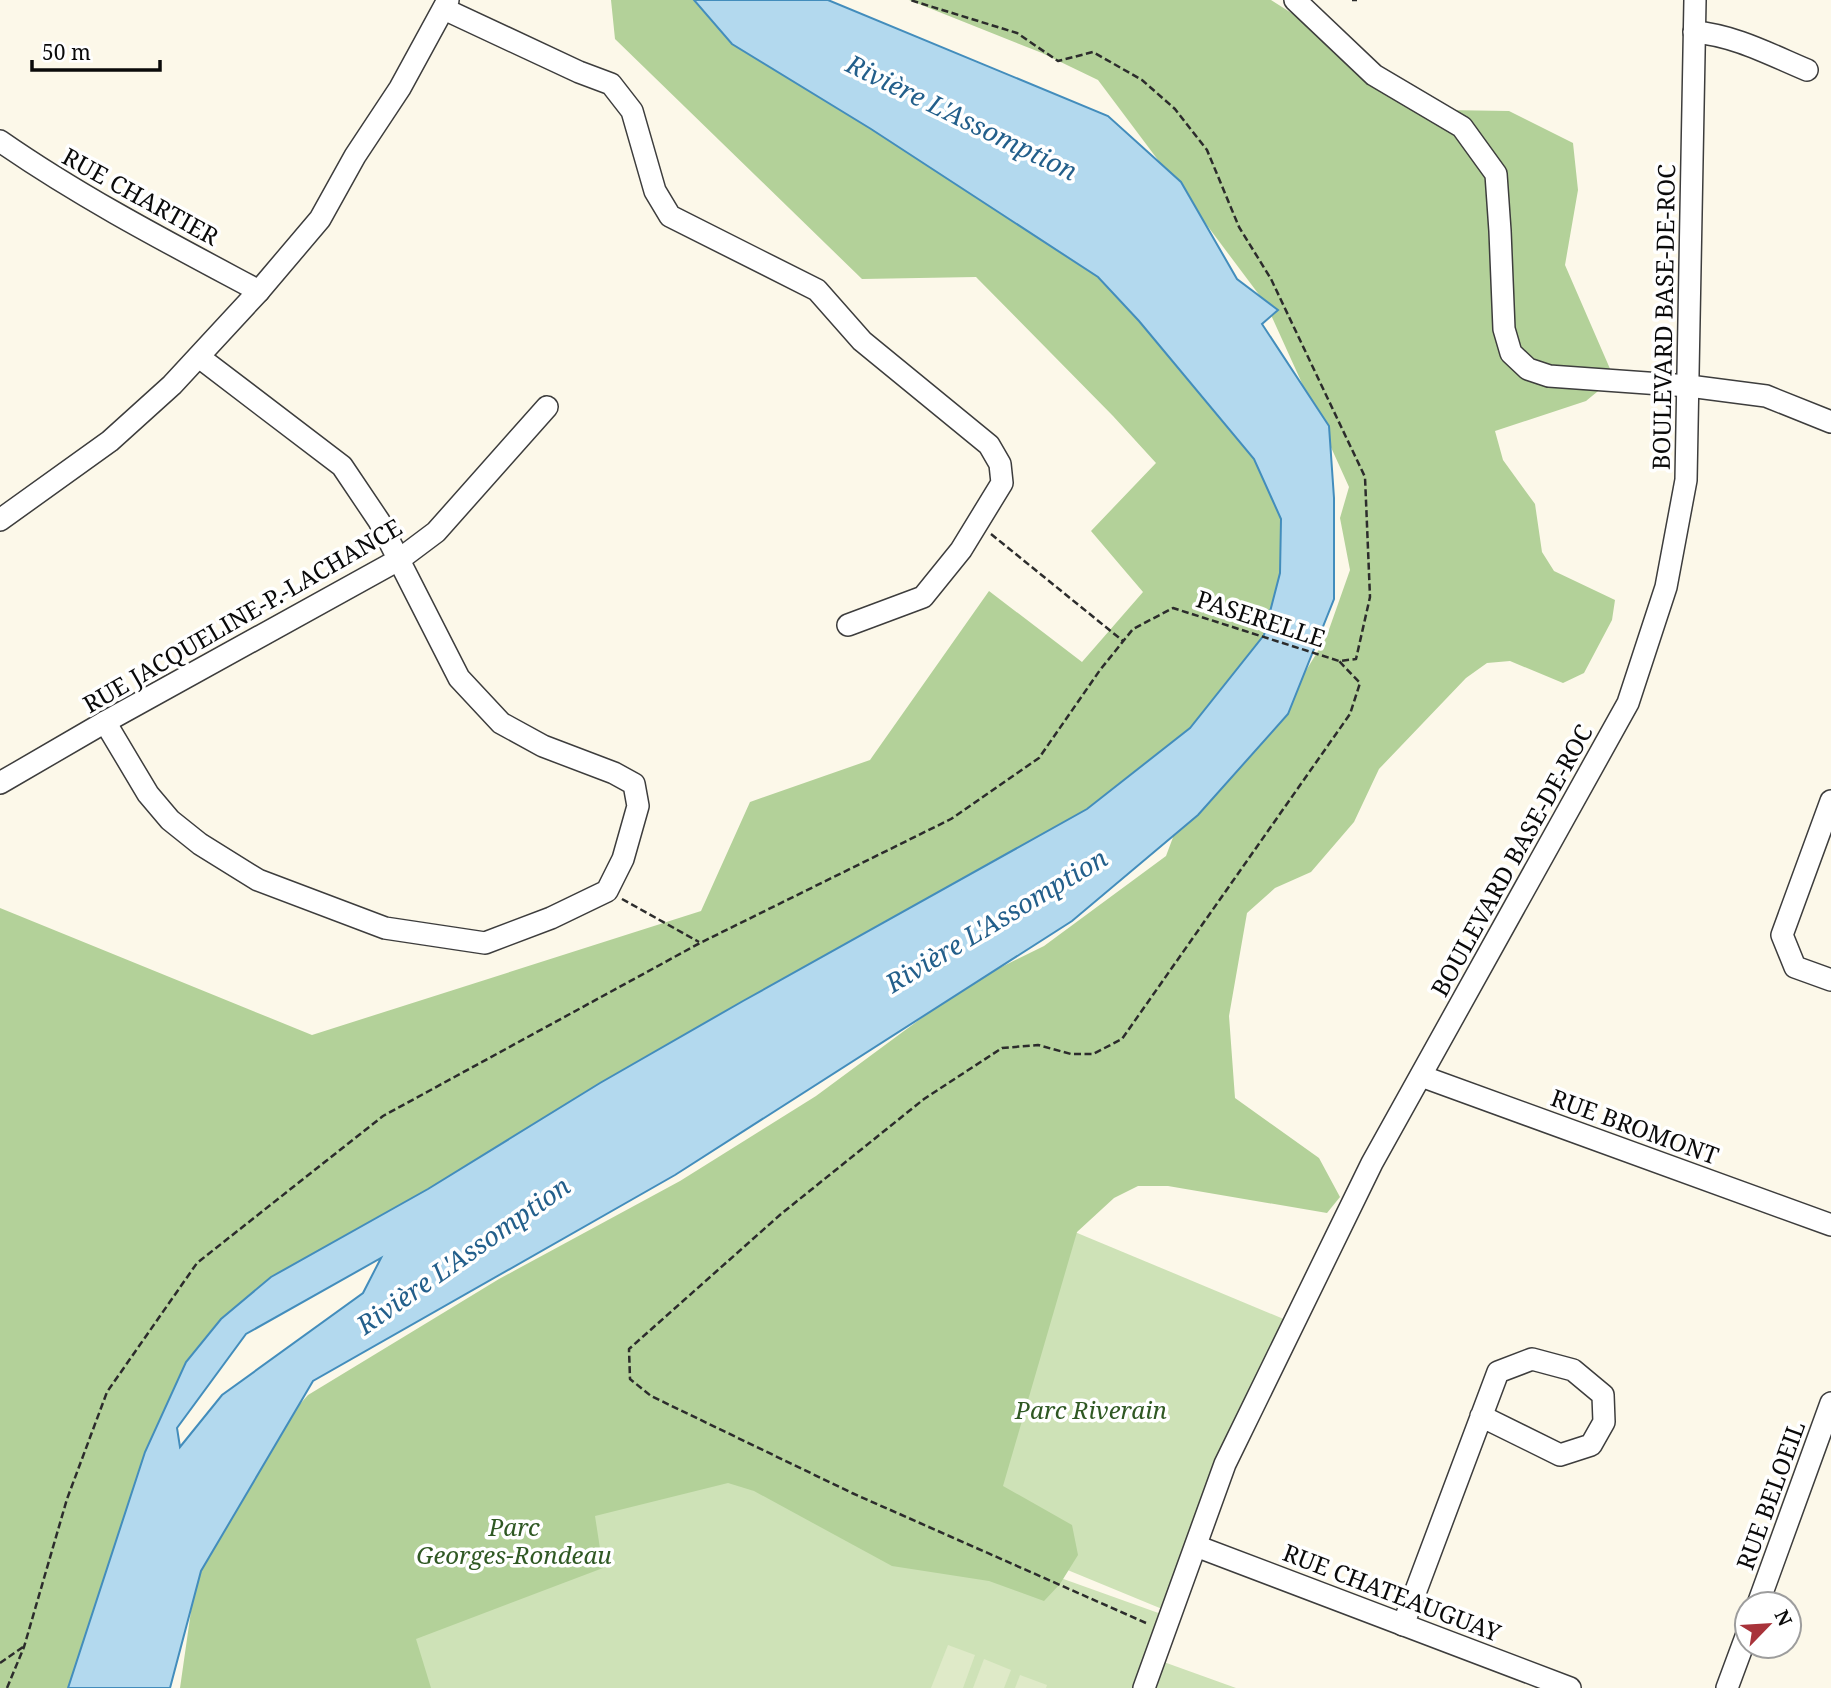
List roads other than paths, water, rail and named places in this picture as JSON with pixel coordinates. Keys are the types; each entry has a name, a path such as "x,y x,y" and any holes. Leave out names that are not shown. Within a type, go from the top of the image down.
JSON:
{"street":[{"path":"1295,0 1374,75 1462,127 1496,174 1504,329 1511,353 1528,369 1549,376 1689,386 1766,396 1831,422"},
{"name":"BOULEVARD BASE-DE-ROC","path":"1144,1688 1225,1464 1372,1163 1628,704 1666,587 1686,480 1695,0"},
{"path":"0,520 110,441 199,357 259,291 320,219 355,156 400,88 446,4 579,72 611,84 632,111 654,191 670,216 817,290 862,341 989,445 1000,464 1002,483 961,550 923,597 848,625"},
{"path":"1694,32 1719,35 1740,42 1807,70"},
{"name":"RUE CHARTIER","path":"0,141 46,173 259,291"},
{"path":"105,722 148,794 170,820 200,844 258,880 384,928 485,943 551,918 607,891 623,859 638,806 634,784 614,773 543,746 501,723 459,678 400,559 379,521 342,466 199,357"},
{"name":"RUE JACQUELINE-P.-LACHANCE","path":"0,783 400,559 436,532 547,407"},
{"path":"1831,801 1782,935 1796,967 1831,980"},
{"name":"RUE BROMONT","path":"1421,1076 1831,1225"},
{"path":"1403,1625 1481,1416 1498,1372 1532,1359 1573,1370 1603,1395 1604,1422 1591,1445 1560,1455 1481,1416"},
{"name":"RUE BELOEIL","path":"1763,1590 1831,1404"},
{"name":"RUE CHATEAUGUAY","path":"1196,1546 1570,1688"},
{"path":"1727,1688 1737,1660"}],"water":[{"name":"Rivière L'Assomption","path":"694,0 828,0 1108,116 1181,182 1237,279 1278,310 1262,324 1329,426 1334,498 1334,599 1288,714 1198,815 1072,921 675,1175 313,1381 201,1571 170,1688 68,1688 145,1452 186,1362 221,1319 271,1277 428,1189 600,1083 1087,809 1190,728 1264,635 1280,573 1281,519 1254,459 1139,321 1098,277 871,129 732,44","holes":["381,1258 363,1293 222,1395 180,1447 177,1428 246,1334"]}],"park label":[{"name":"Parc Riverain","path":"1091,1409"},
{"name":"Parc Georges-Rondeau","path":"514,1540"}]}
